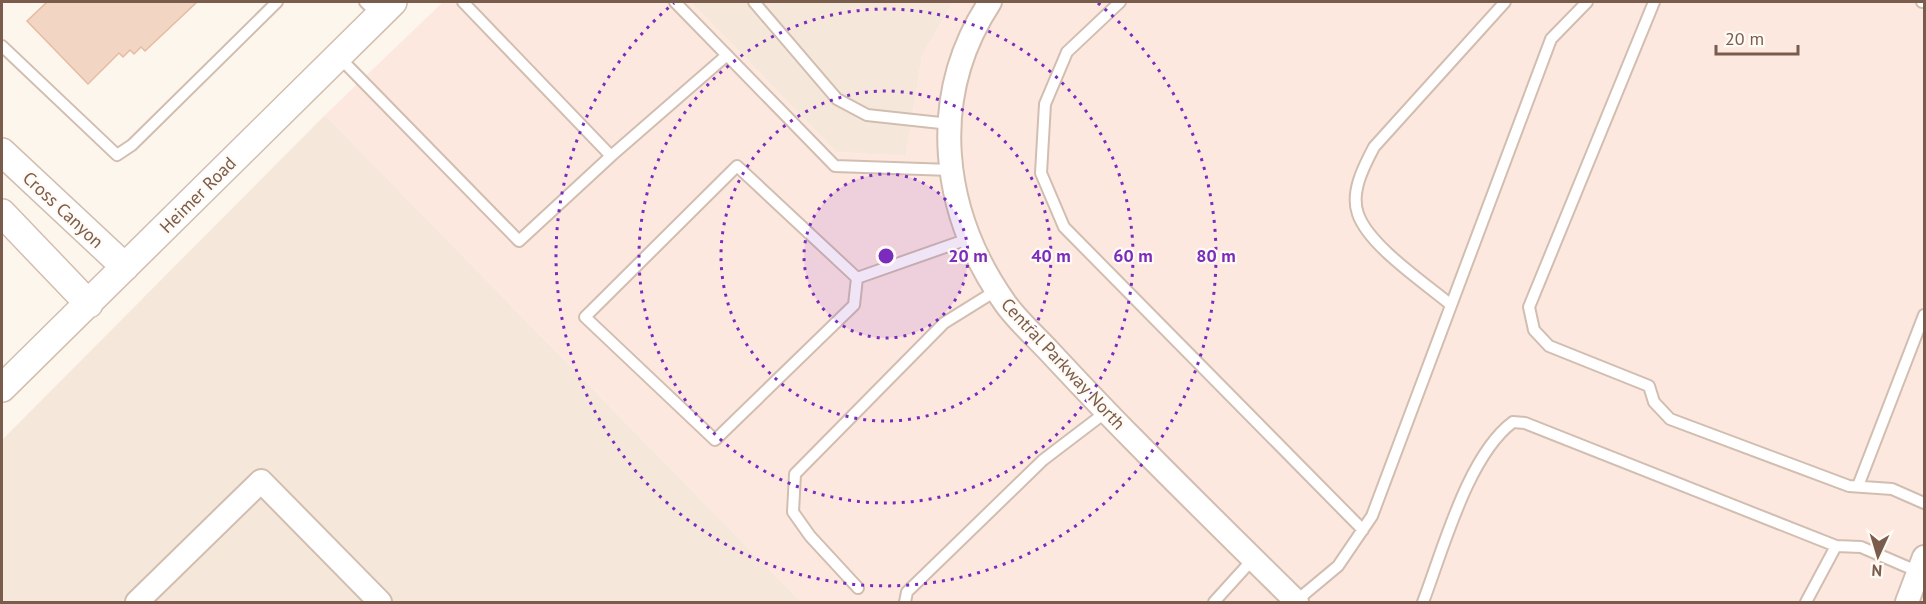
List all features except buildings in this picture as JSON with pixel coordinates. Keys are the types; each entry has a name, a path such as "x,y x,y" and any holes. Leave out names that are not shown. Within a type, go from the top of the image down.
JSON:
{"street":[{"name":"Central Parkway North","path":"990,2 979,19 958,70 950,124 951,170 957,206 968,239 997,290 1024,326 1106,412 1296,602"},
{"name":"Heimer Road","path":"2,388 339,56 379,6"},
{"name":"Cross Canyon","path":"2,152 125,267"},
{"path":"2,213 89,304"},
{"path":"137,603 261,481 380,603"},
{"path":"1907,603 1922,564"}],"lane":[{"path":"2,46 117,155 147,130 277,2"},
{"path":"463,2 611,156"},
{"path":"675,2 835,166 951,170"},
{"path":"754,2 837,99 867,115 950,124"},
{"path":"1120,2 1067,52 1045,104 1041,173 1064,227 1362,530"},
{"path":"1451,304 1374,239 1358,213 1357,189 1363,168 1374,147 1504,2"},
{"path":"1296,602 1338,566 1372,516 1551,39 1587,2"},
{"path":"1654,2 1528,307 1534,330 1549,346 1649,386 1654,402 1670,419 1849,486 1892,489 1924,504"},
{"path":"339,56 519,241 611,156 727,55"},
{"path":"736,166 857,278 855,305 715,440 585,317 736,166"},
{"path":"857,278 968,239"},
{"path":"858,588 810,536 793,512 795,474 944,323 997,290"},
{"path":"1858,486 1924,315"},
{"path":"905,603 907,592 1043,460 1106,412"},
{"path":"1423,603 1474,470 1498,433 1513,422 1525,423 1836,546 1861,547 1922,564"},
{"path":"1806,603 1825,562 1836,546"},
{"path":"1214,603 1253,559"}],"shaded area":[{"path":"443,2 691,2 836,152 906,156 922,56 953,2 1924,2 1924,602 801,602 325,115"},
{"path":"691,2 953,2 922,56 906,156 836,152"},
{"path":"325,115 801,602 2,602 2,440"}]}
